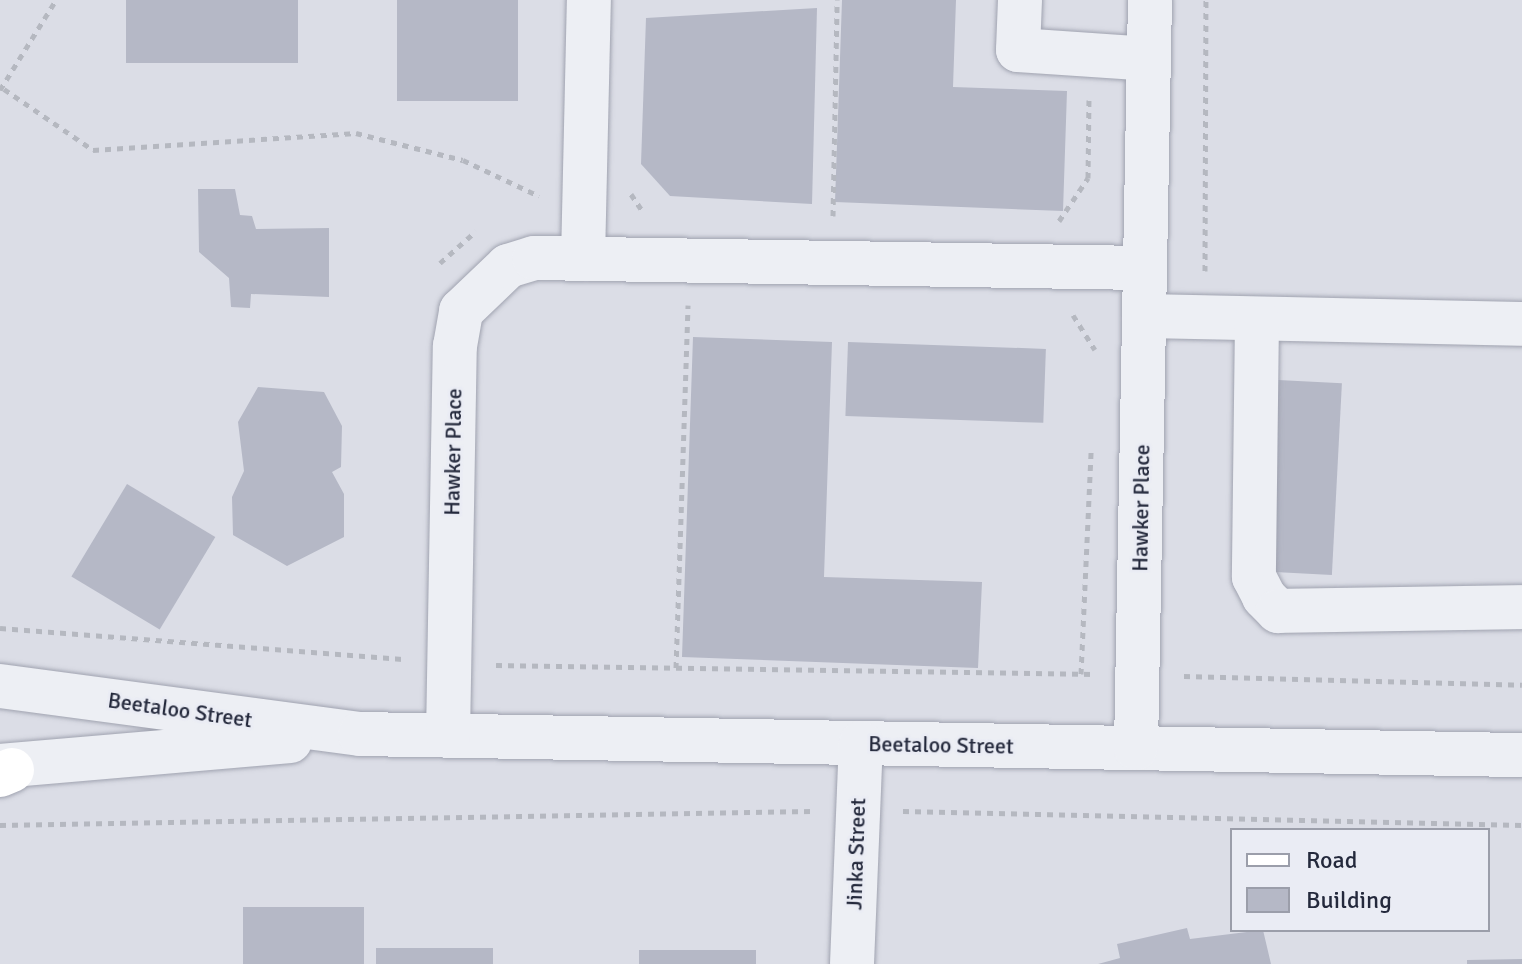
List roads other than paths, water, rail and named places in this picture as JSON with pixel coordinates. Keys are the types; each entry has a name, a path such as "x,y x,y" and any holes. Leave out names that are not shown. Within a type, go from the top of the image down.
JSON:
{"street":[{"path":"583,259 589,0"},
{"path":"1020,0 1018,50 1149,59"},
{"name":"Hawker Place","path":"1136,748 1150,0"},
{"name":"Hawker Place","path":"448,736 461,311 508,266 583,259 1145,268"},
{"path":"1144,316 1522,324"},
{"path":"1257,319 1254,577 1264,597 1278,611 1522,607"},
{"name":"Beetaloo Street","path":"0,686 360,734 1522,755"},
{"name":"Beetaloo Street","path":"4,770 360,734"},
{"name":"Jinka Street","path":"852,964 861,743"}]}
